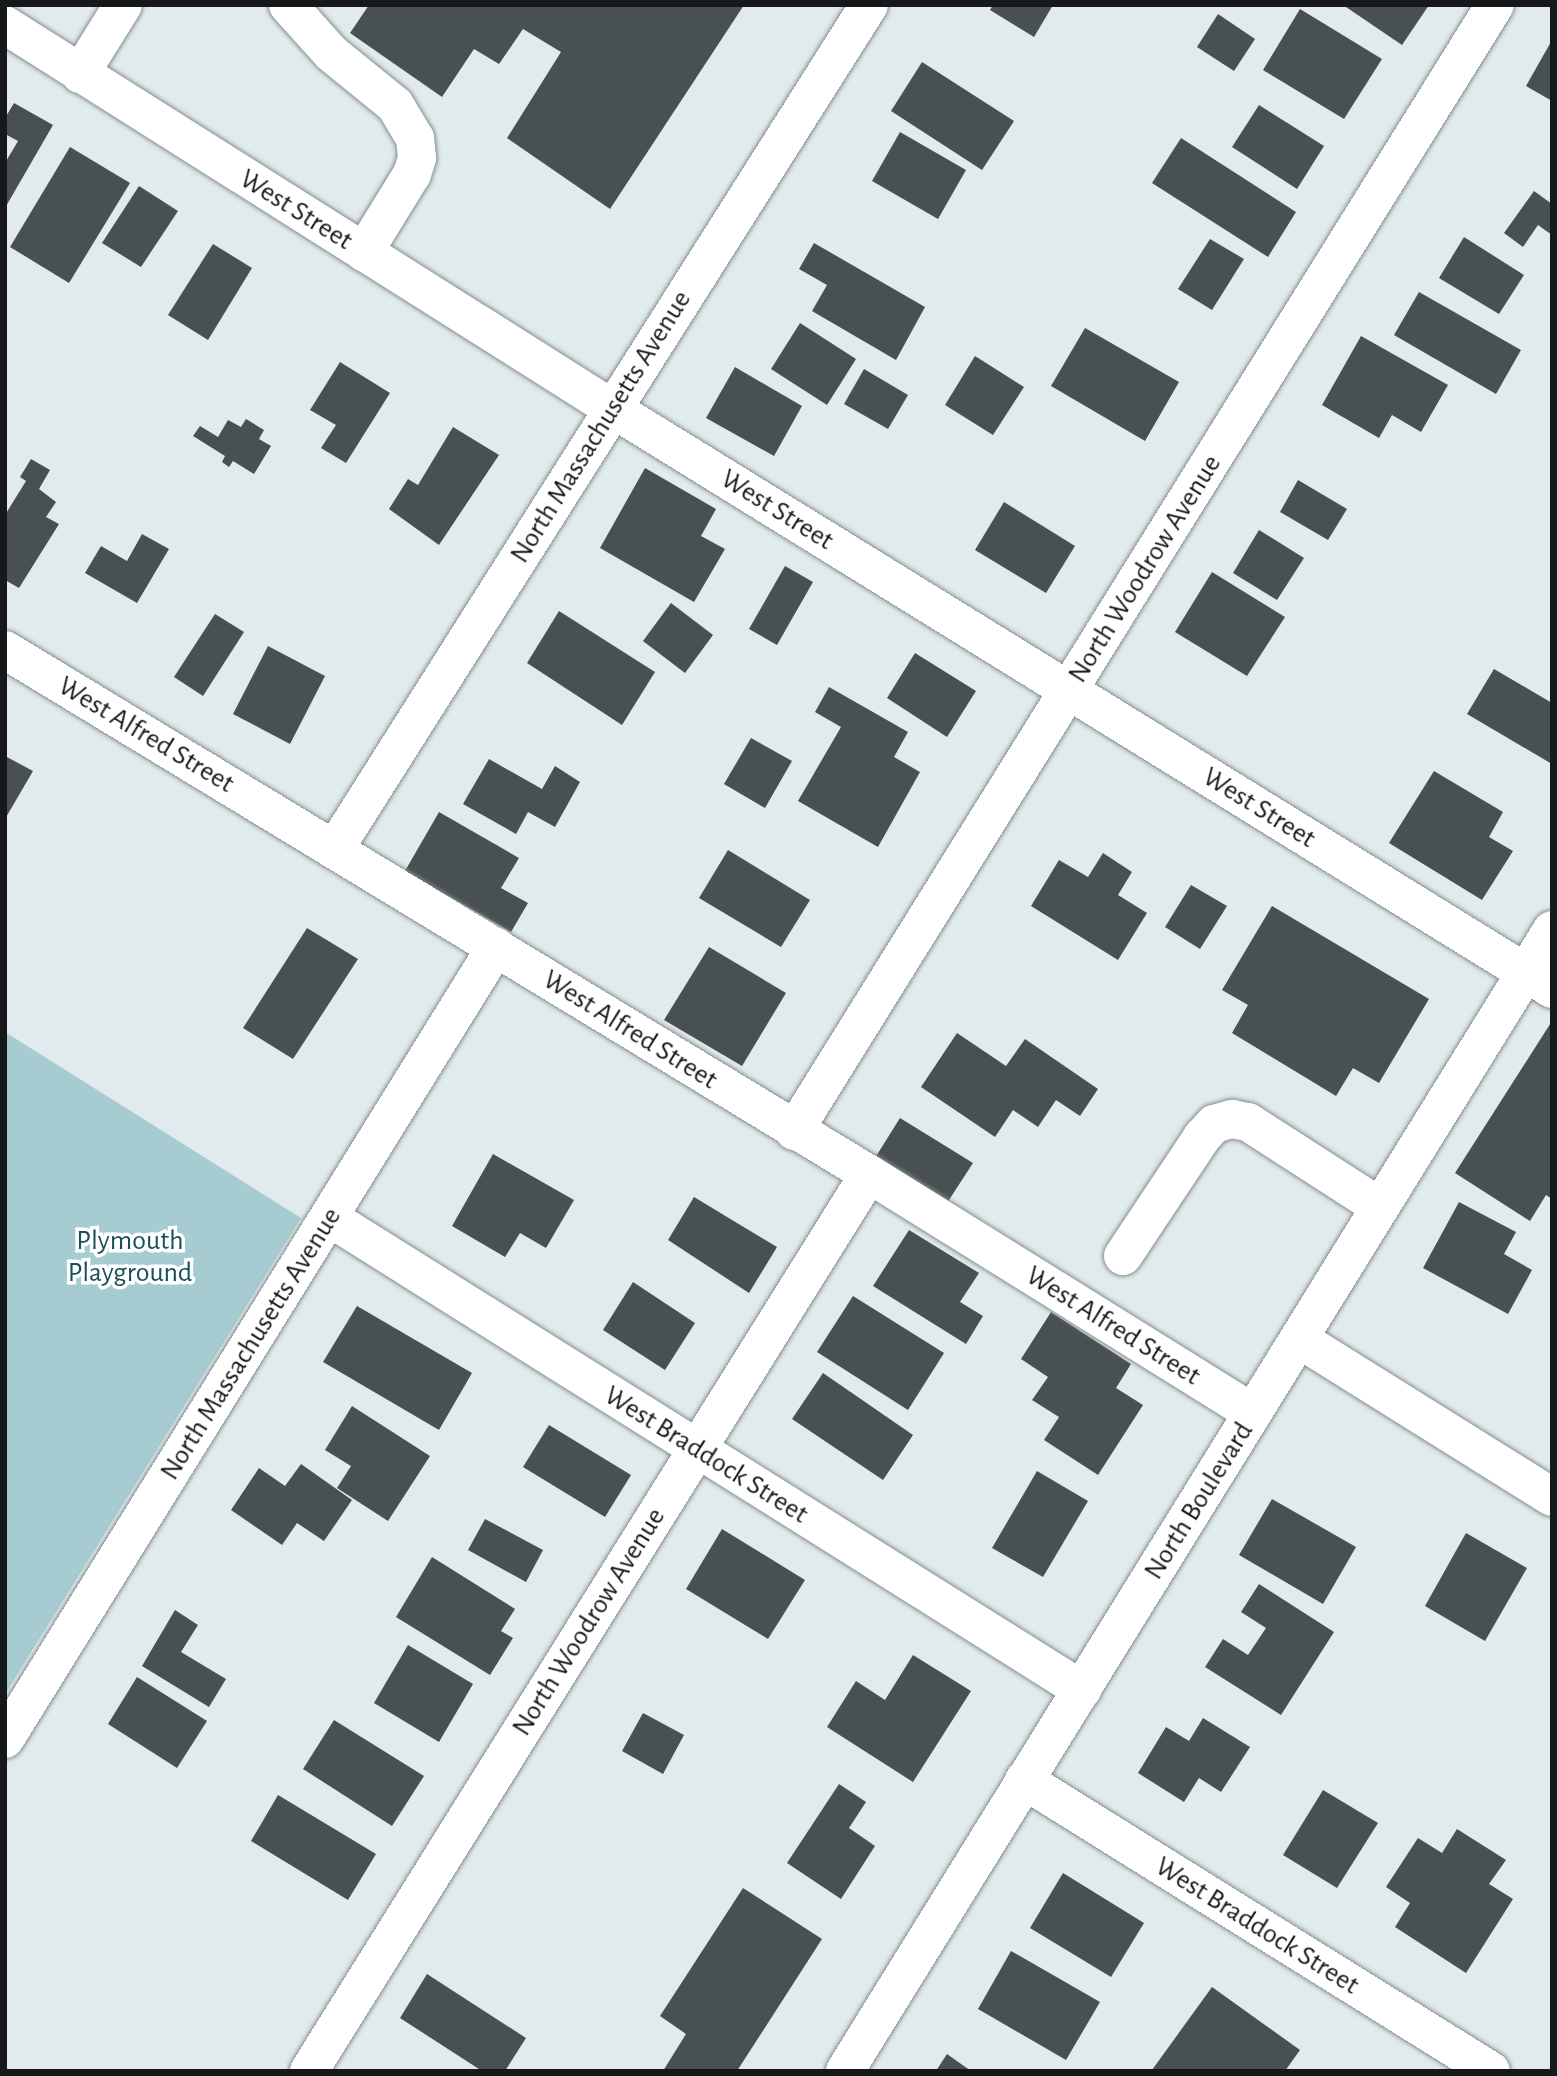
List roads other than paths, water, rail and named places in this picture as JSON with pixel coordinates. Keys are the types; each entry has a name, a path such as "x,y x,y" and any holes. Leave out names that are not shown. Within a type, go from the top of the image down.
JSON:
{"street":[{"path":"80,74 123,5"},
{"path":"288,5 331,53 396,105 415,138 417,158 412,174 364,252"},
{"name":"North Massachusetts Avenue","path":"334,850 869,5"},
{"name":"North Woodrow Avenue","path":"794,1131 1495,5"},
{"name":"West Street","path":"5,25 612,409 1539,981"},
{"name":"West Alfred Street","path":"5,650 794,1131 869,1174 1253,1413"},
{"name":"North Boulevard","path":"845,2071 1380,1207 1539,981 1552,930"},
{"name":"North Massachusetts Avenue","path":"5,1739 496,947"},
{"path":"1123,1256 1202,1137 1214,1124 1232,1119 1248,1122 1380,1207"},
{"name":"North Woodrow Avenue","path":"309,2071 869,1174"},
{"name":"West Braddock Street","path":"330,1218 1082,1690"},
{"path":"1298,1339 1552,1497"},
{"name":"West Braddock Street","path":"1024,1780 1491,2071"}],"park label":[{"name":"Plymouth Playground","path":"130,1257"}]}
